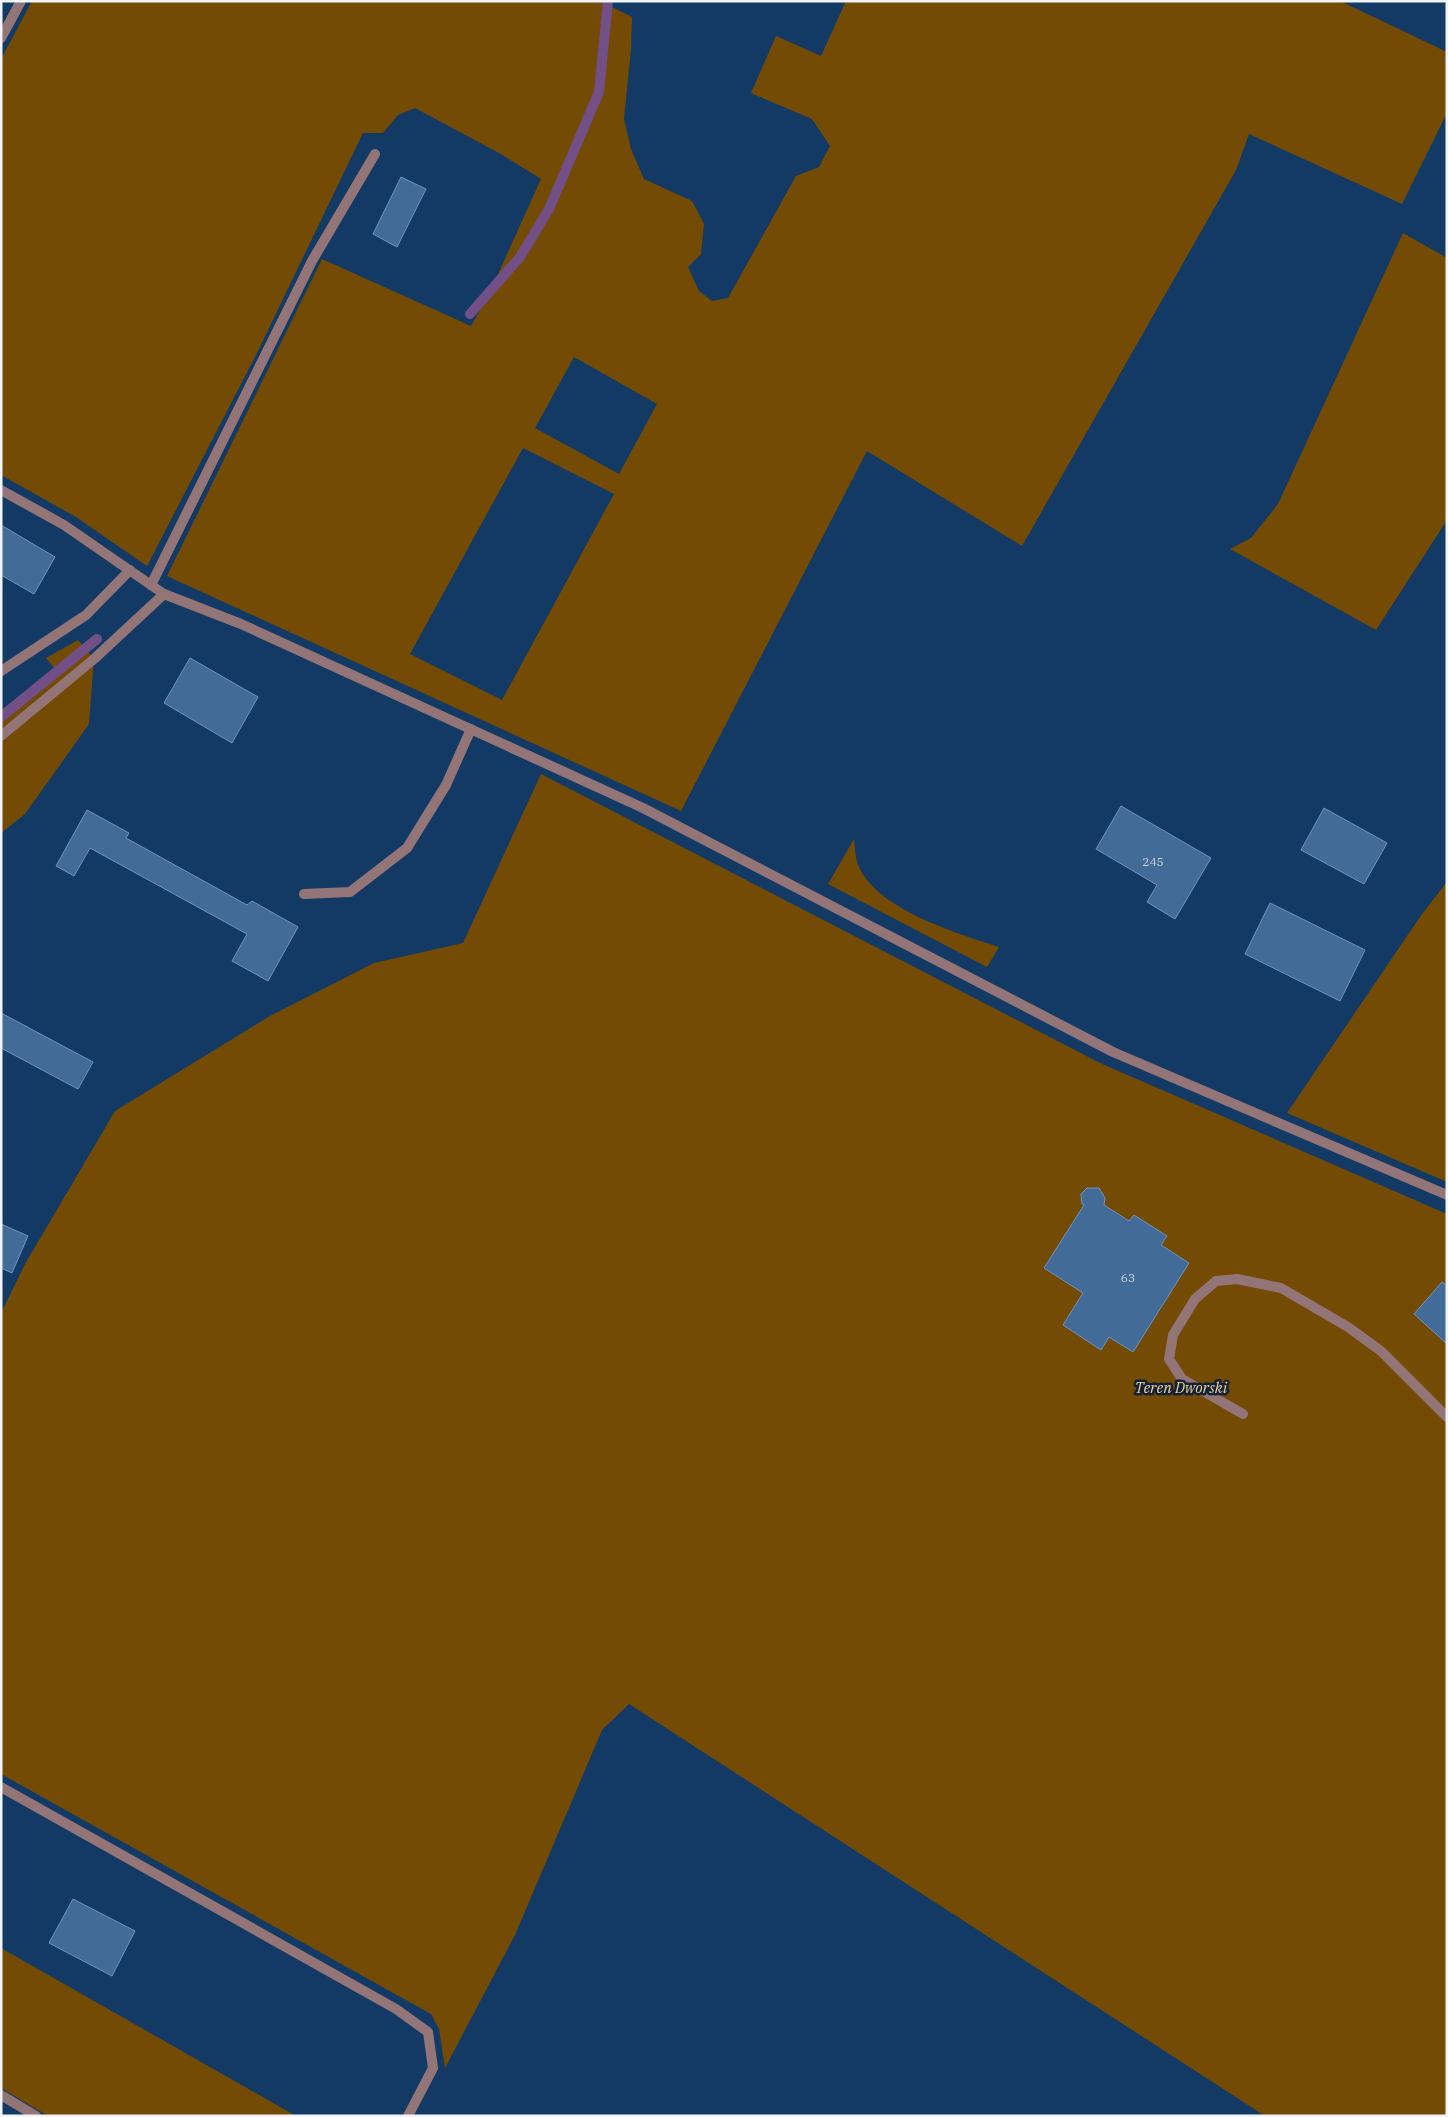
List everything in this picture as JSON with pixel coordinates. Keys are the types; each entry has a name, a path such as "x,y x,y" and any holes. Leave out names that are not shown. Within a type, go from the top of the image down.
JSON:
{"street":[{"path":"1,38 21,1"},
{"path":"151,585 312,261 375,154"},
{"path":"1,490 64,525 164,594 241,624 643,808 1113,1052 1447,1196"},
{"path":"1,671 86,615 130,570"},
{"path":"1,736 94,660 164,594"},
{"path":"304,894 350,892 407,848 446,785 471,729"},
{"path":"1243,1414 1182,1379 1169,1359 1173,1335 1195,1299 1216,1281 1238,1279 1281,1288 1311,1304 1348,1327 1381,1351 1447,1417"},
{"path":"1,1787 396,2009 428,2032 433,2068 408,2116"},
{"path":"1,2095 36,2116"}],"green space":[{"path":"32,1 600,1 632,17 631,49 624,119 631,149 644,179 692,201 704,224 701,254 688,267 699,291 712,301 728,298 796,176 819,167 830,146 812,119 751,93 776,36 821,56 846,1 1340,1 1447,52 1447,113 1402,204 1249,134 1236,170 1022,546 867,451 681,811 167,576 322,259 471,326 490,292 541,179 499,153 415,108 398,115 383,133 363,133 256,355 147,566 76,517 1,475 1,59","holes":["574,357 657,404 619,474 535,428","523,448 614,494 502,700 410,654"]},
{"path":"1403,233 1447,258 1447,520 1376,630 1230,549 1251,538 1278,504"},
{"path":"78,640 94,659 89,724 25,814 1,833 1,710 56,670 46,658"},
{"name":"Teren Dworski","path":"541,774 1100,1063 1447,1214 1447,2116 1265,2116 629,1704 602,1730 515,1935 445,2068 439,2029 431,2014 1,1774 1,1313 25,1264 115,1111 270,1016 374,963 463,943"},
{"path":"854,839 857,862 866,879 880,893 918,917 999,947 987,967 828,884"},
{"path":"1447,882 1447,1182 1287,1113 1422,914"},
{"path":"1,1948 296,2116 48,2116 1,2088"}],"building":[{"path":"401,177 426,189 397,247 373,234"},
{"path":"1,525 55,557 34,594 1,575"},
{"path":"190,658 258,697 232,743 164,703"},
{"path":"1121,806 1211,858 1175,919 1147,902 1157,885 1096,849"},
{"path":"1324,808 1387,843 1364,884 1301,850"},
{"path":"87,810 129,833 126,838 247,905 252,901 298,927 268,981 232,961 247,934 90,848 74,876 56,866"},
{"path":"1270,903 1365,950 1340,1001 1245,954"},
{"path":"1,1013 93,1062 78,1089 1,1048"},
{"path":"1087,1188 1099,1188 1105,1198 1104,1205 1129,1221 1134,1215 1167,1236 1161,1245 1189,1263 1133,1352 1109,1337 1101,1350 1063,1325 1083,1293 1044,1268 1084,1205 1082,1204 1081,1194"},
{"path":"1,1224 28,1236 12,1273 1,1268"},
{"path":"1442,1282 1447,1286 1447,1344 1414,1314"},
{"path":"73,1899 135,1931 112,1976 49,1943"}],"waterway":[{"path":"470,314 520,257 549,209 599,92 608,1"},
{"path":"1,717 97,639"}]}
